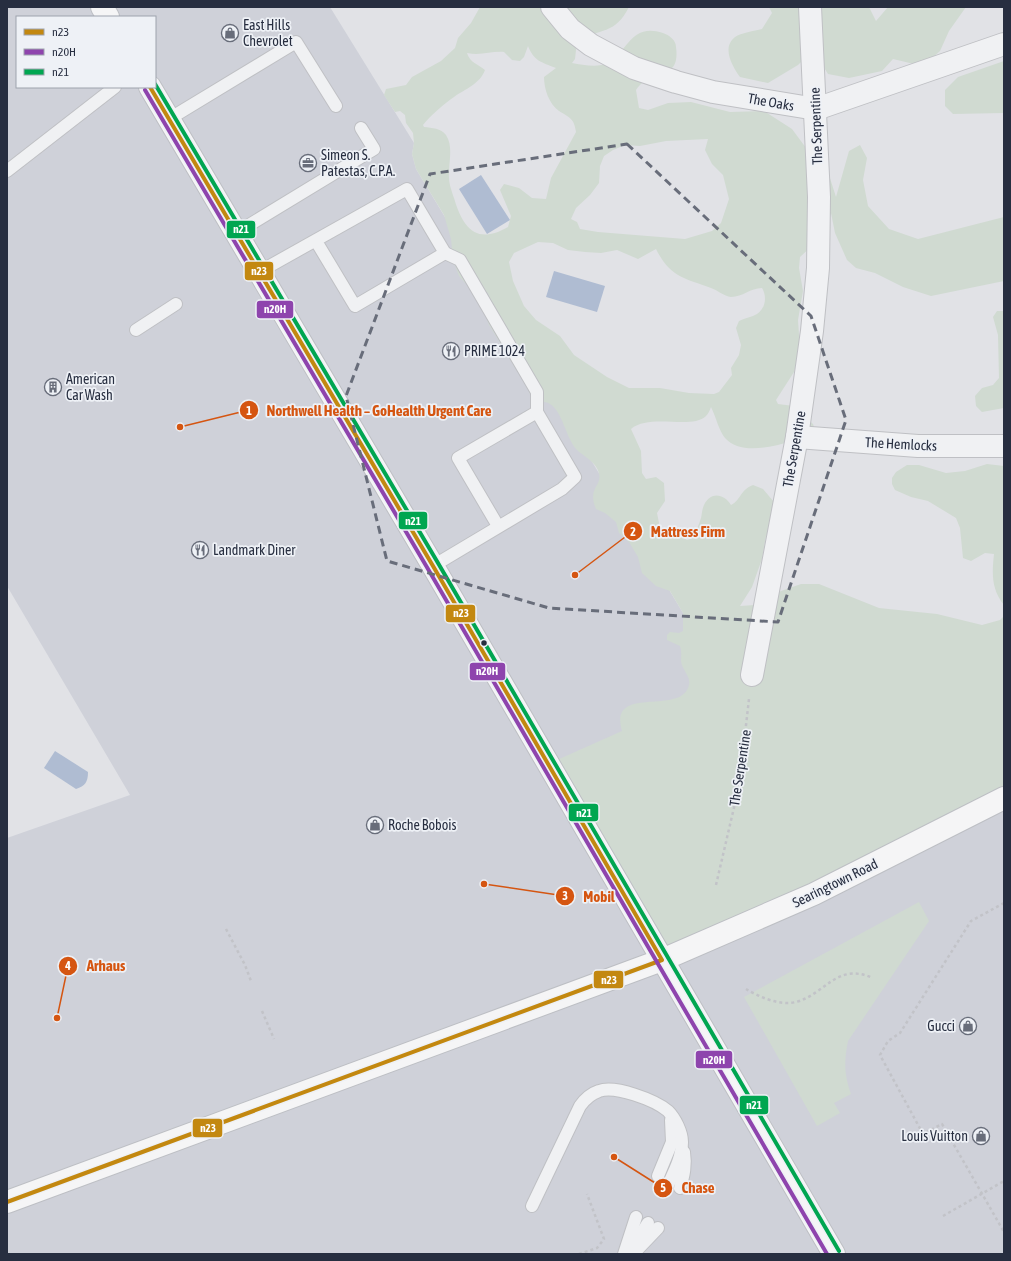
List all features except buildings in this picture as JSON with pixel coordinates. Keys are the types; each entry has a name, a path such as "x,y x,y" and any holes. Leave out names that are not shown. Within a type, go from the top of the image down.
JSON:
{"main road":[{"path":"102,7 107,16"},
{"path":"151,88 433,566 834,1254"},
{"name":"Searingtown Road","path":"7,1202 662,960 814,894 1004,798"}],"street":[{"name":"The Oaks","path":"552,7 570,29 591,45 634,68 713,92 816,109 1004,44"},
{"name":"The Serpentine","path":"752,675 797,437 812,331 818,268 819,198 810,7"},
{"name":"The Hemlocks","path":"797,437 918,446 1004,446"}],"lane":[{"path":"168,119 296,42 336,106"},
{"path":"7,171 114,88"},
{"path":"236,233 374,149 361,128"},
{"path":"259,272 407,189 445,253 460,260 536,392 537,412 575,477 562,490 498,526 433,566"},
{"path":"316,241 355,306 445,253"},
{"path":"136,330 176,304"},
{"path":"498,526 458,458 537,412"},
{"path":"532,1206 580,1106 589,1096 599,1090 614,1090 647,1100 669,1112 674,1118 682,1141 674,1185"},
{"path":"658,1176 672,1142 672,1124 669,1112"},
{"path":"624,1254 636,1217"},
{"path":"628,1254 653,1226 633,1254"}],"path":[{"name":"The Serpentine","path":"716,885 739,786 752,675"},
{"path":"1004,903 971,921 900,1033 888,1041 880,1055 923,1134 942,1124 1004,1232"},
{"path":"226,929 251,981"},
{"path":"746,989 760,996 791,1003 809,996 842,975 858,974 873,978"},
{"path":"262,1011 274,1039"},
{"path":"943,1216 1004,1181"},
{"path":"579,1254 597,1248 604,1239 587,1194"}],"highlighted area":[{"path":"627,144 811,316 846,420 778,622 549,608 387,561 346,396 430,174"}],"shaded area":[{"path":"7,7 330,7 414,143 412,154 416,169 683,613 1004,799 1004,1254 7,1254 7,838 130,795 7,586"},
{"path":"480,7 629,7 624,16 612,27 577,41 575,59 572,63 595,66 604,65 615,58 631,39 644,32 652,31 670,36 676,44 675,64 669,70 648,79 639,86 636,90 639,108 648,110 668,103 691,102 730,112 764,111 792,129 812,156 828,172 836,197 849,151 860,145 867,158 863,180 868,206 889,229 918,239 1004,217 1004,281 931,296 903,287 875,273 856,268 847,260 835,233 831,213 826,233 800,257 799,268 803,291 798,320 800,349 794,372 776,400 778,404 794,406 813,424 816,433 769,447 744,448 733,444 725,438 711,407 707,415 700,420 691,422 649,422 639,424 631,429 641,451 642,473 646,479 656,477 664,483 665,501 657,513 659,523 657,528 663,531 674,531 687,540 692,538 701,518 704,505 710,498 714,496 721,496 731,505 745,490 753,485 763,489 774,502 775,517 766,536 762,559 752,587 740,606 755,605 781,591 801,584 819,584 879,608 937,614 982,625 1000,620 1004,616 1004,799 662,960 548,764 622,731 621,717 626,708 635,704 674,699 684,694 689,685 689,679 681,661 680,646 667,640 667,635 670,632 679,633 683,631 683,613 670,591 656,586 642,573 638,557 629,542 619,533 616,522 605,513 596,509 593,496 599,482 599,474 596,466 576,449 569,438 558,412 554,407 546,402 532,401 524,375 515,368 489,325 483,308 490,301 488,293 465,283 459,276 453,260 451,239 444,215 416,169 412,154 414,143 413,133 406,123 405,115 400,111 395,112 384,95 386,89 406,85 412,77 441,61 455,48 458,38 471,23","holes":["528,46 536,58 556,68 544,77 546,91 555,108 573,121 576,132 551,178 546,199 532,198 519,188 504,184 500,190 511,216 508,227 497,232 480,234 467,226 458,209 450,183 450,145 446,135 439,130 424,127 423,125 442,107 454,97 476,83 483,75 485,70 472,61 467,53 477,54 504,52 512,60 520,61 524,57","708,139 705,150 712,164 723,175 729,199 721,223 712,231 685,239 598,232 580,229 577,222 571,219 576,208 590,195 599,183 600,166 604,156 625,145 640,146 666,141","538,242 553,243 568,250 585,252 601,253 617,250 638,259 656,249 667,266 685,279 731,297 739,296 754,289 762,288 765,295 765,302 762,309 757,314 739,321 736,328 741,345 739,355 731,368 732,375 719,392 714,394 689,393 660,388 629,388 607,377 574,355 560,336 536,320 524,306 513,281 509,262 514,253"]},
{"path":"769,7 869,7 876,21 888,7 966,7 949,31 940,51 931,59 914,64 893,59 882,71 849,78 828,74 813,50 798,65 768,83 740,77 732,63 729,46 735,37 744,33 762,29 772,13"},
{"path":"1004,61 1004,113 953,114 945,106 945,90 958,77"},
{"path":"997,311 1004,311 1004,408 982,412 976,406 975,396 982,388 993,385 999,378 998,335 993,317"},
{"path":"987,464 1004,466 1004,605 997,593 993,581 994,554 985,553 971,561 963,558 960,528 956,518 928,501 911,497 895,490 892,484 892,478 896,472 907,465 919,465 946,473 965,471"},
{"path":"919,902 929,921 848,1041 845,1068 851,1094 834,1103 840,1113 817,1126 744,997"}],"water":[{"path":"481,175 510,220 487,234 459,189"},
{"path":"554,271 605,286 597,312 546,297"},
{"path":"55,751 88,772 87,781 84,785 76,789 44,768"}],"transit line":[{"name":"n21","path":"156,86 438,563 839,1251"},
{"name":"n23","path":"7,1202 662,960 433,566 151,88"},
{"name":"n20H","path":"145,90 428,569 827,1254"}],"place":[{"name":"East Hills Chevrolet","path":"230,33"},
{"name":"Simeon S. Patestas, C.P.A.","path":"308,163"},
{"name":"PRIME 1024","path":"451,351"},
{"name":"American Car Wash","path":"53,387"},
{"name":"Northwell Health – GoHealth Urgent Care","path":"180,427"},
{"name":"Landmark Diner","path":"200,550"},
{"name":"Mattress Firm","path":"575,575"},
{"name":"Roche Bobois","path":"375,825"},
{"name":"Mobil","path":"484,884"},
{"name":"Arhaus","path":"57,1018"},
{"name":"Gucci","path":"968,1026"},
{"name":"Louis Vuitton","path":"981,1136"},
{"name":"Chase","path":"614,1157"}]}
